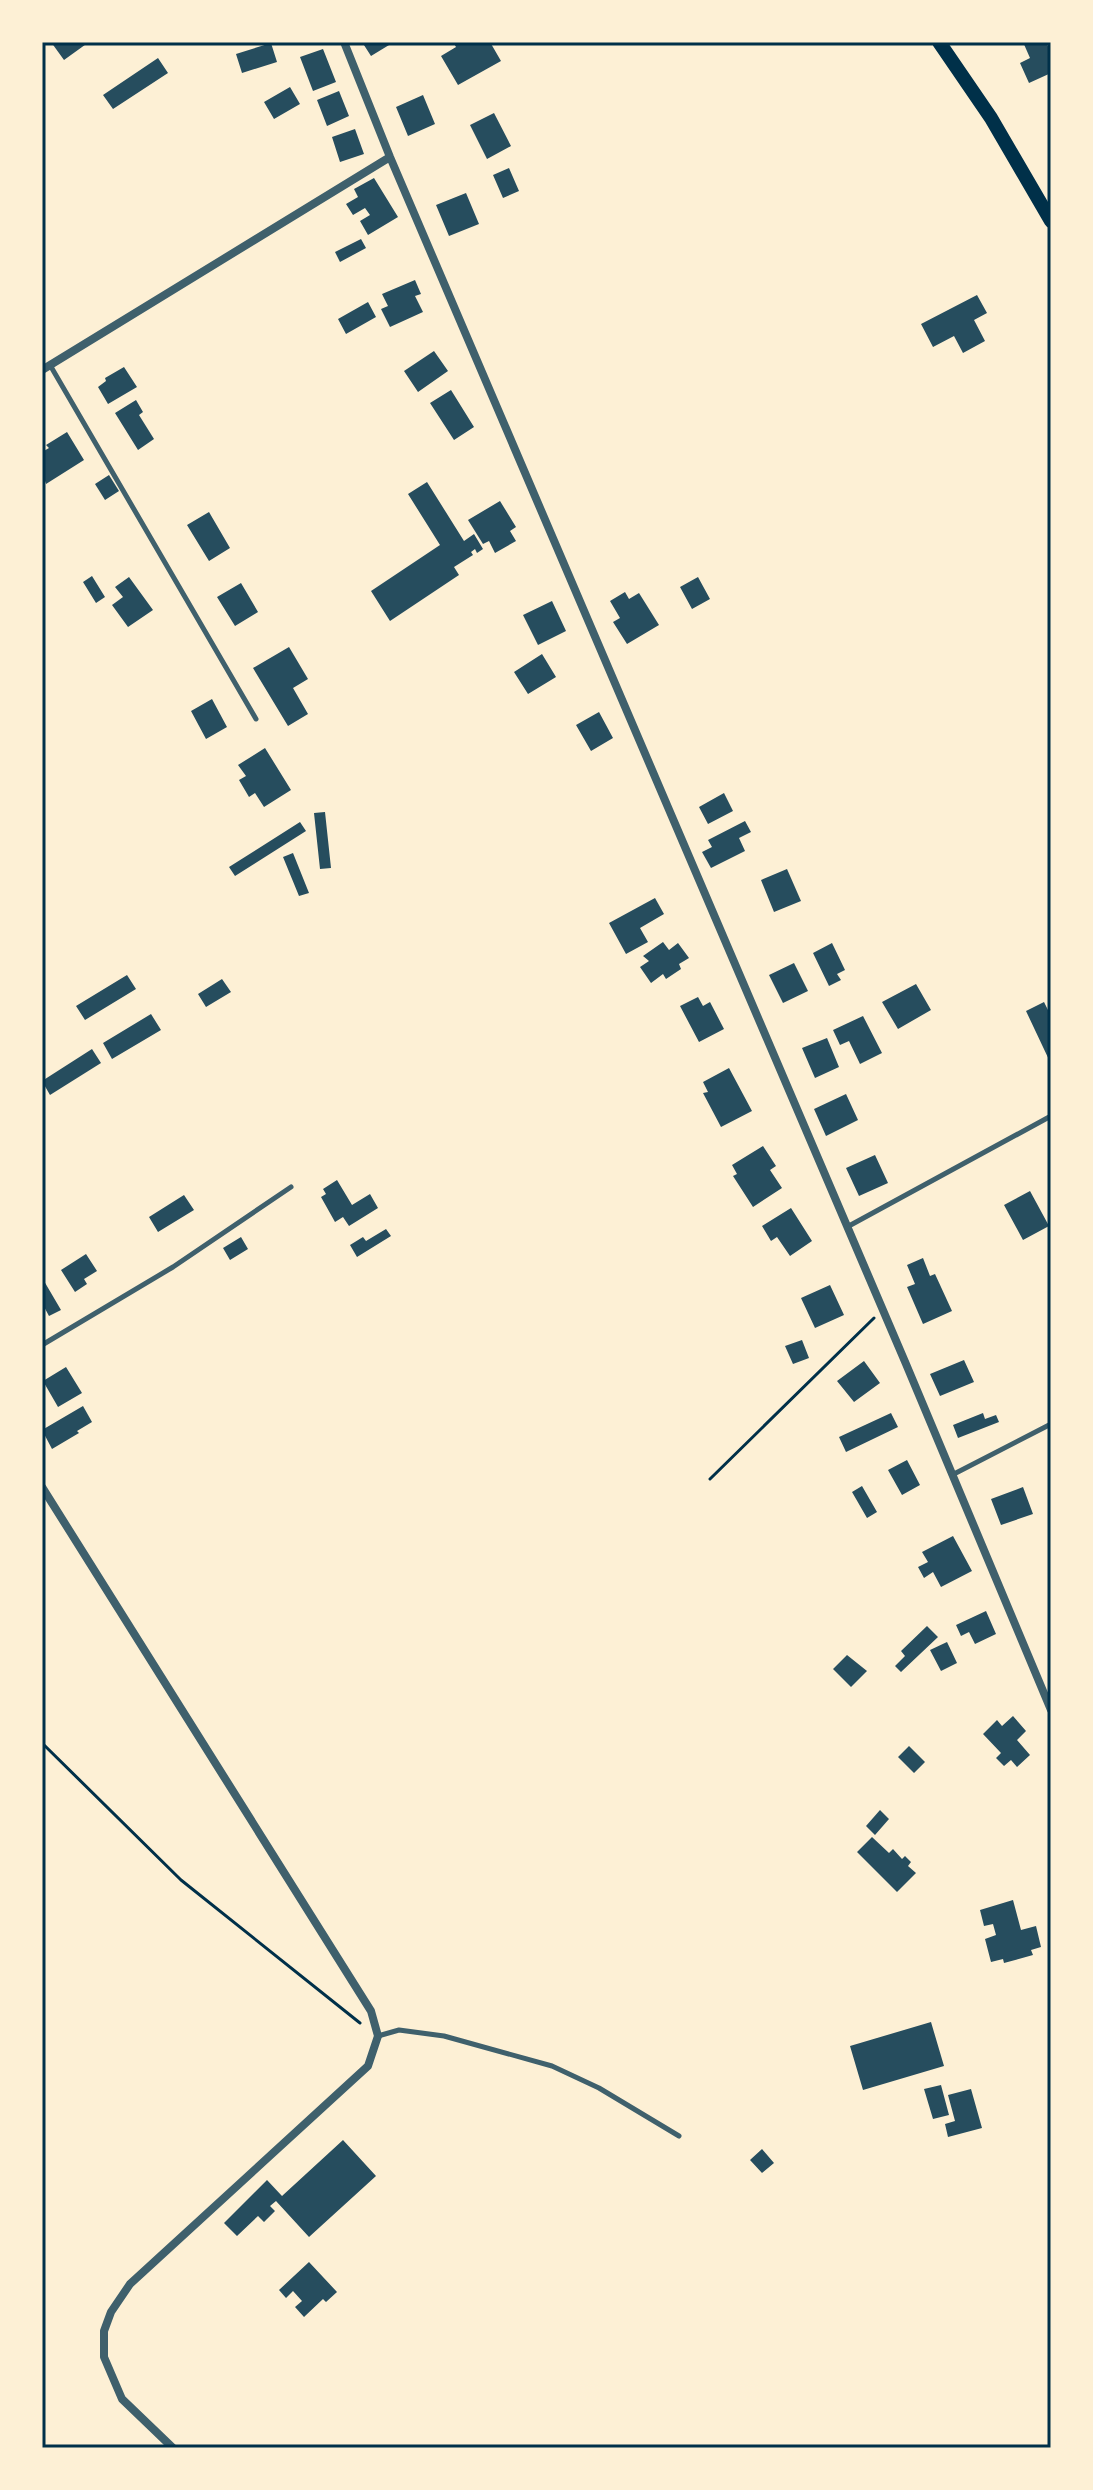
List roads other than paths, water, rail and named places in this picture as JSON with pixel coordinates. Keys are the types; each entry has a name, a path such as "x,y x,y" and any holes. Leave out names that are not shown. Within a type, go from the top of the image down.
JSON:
{"main road":[{"path":"939,42 991,118 1051,221"}],"street":[{"path":"344,42 390,157 1051,1710"},
{"path":"46,368 390,157"},
{"path":"42,1487 371,2011 378,2036 368,2066 130,2284 111,2312 104,2331 104,2357 122,2399 173,2448"}],"lane":[{"path":"46,368 256,719"},
{"path":"846,1228 1051,1116"},
{"path":"42,1345 173,1267 291,1187"},
{"path":"951,1476 1051,1424"},
{"path":"378,2036 399,2030 444,2036 552,2066 599,2088 679,2136"}]}
